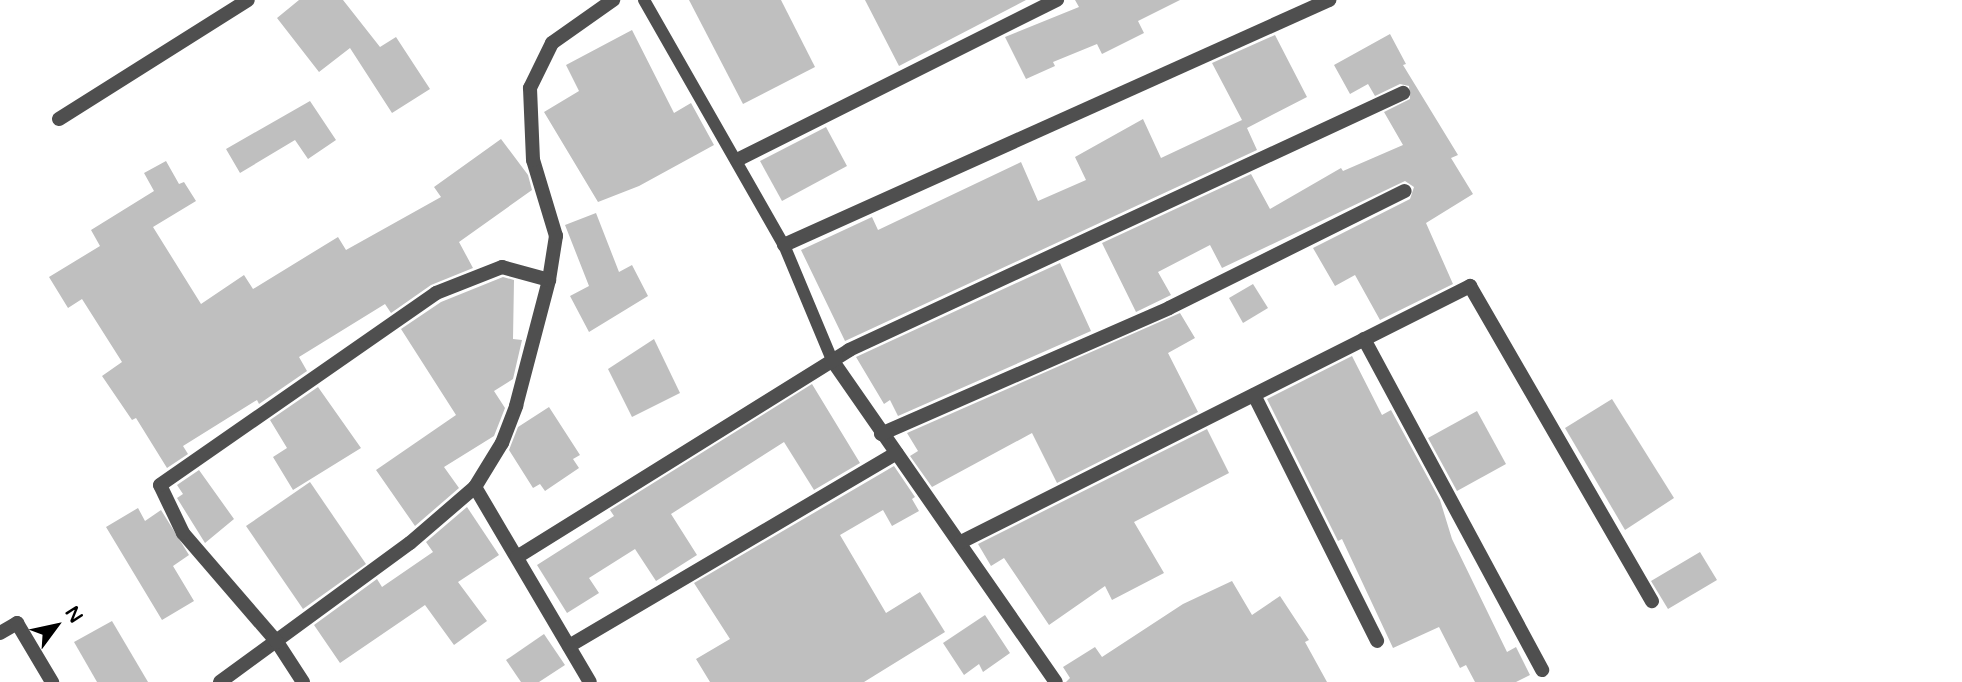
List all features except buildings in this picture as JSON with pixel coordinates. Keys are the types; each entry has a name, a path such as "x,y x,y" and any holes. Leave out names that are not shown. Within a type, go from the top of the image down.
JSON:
{"street":[{"path":"59,119 248,0"},
{"path":"220,682 394,556 475,487 502,443 516,406 549,280 555,236 533,160 530,88 552,43 591,5 613,0"},
{"path":"737,160 1057,0"},
{"path":"784,245 1329,0"},
{"path":"517,557 832,360 1403,93"},
{"path":"881,434 1169,308 1405,191"},
{"path":"303,682 277,642 183,533 160,485 436,293 502,267 549,280"},
{"path":"961,542 1470,286 1652,601"},
{"path":"1364,339 1542,670"},
{"path":"832,360 1056,682"},
{"path":"1254,395 1377,641"},
{"path":"569,646 896,453"},
{"path":"475,487 590,682"},
{"path":"0,633 17,623 52,682"}],"lane":[{"path":"644,0 784,245 832,360"}]}
